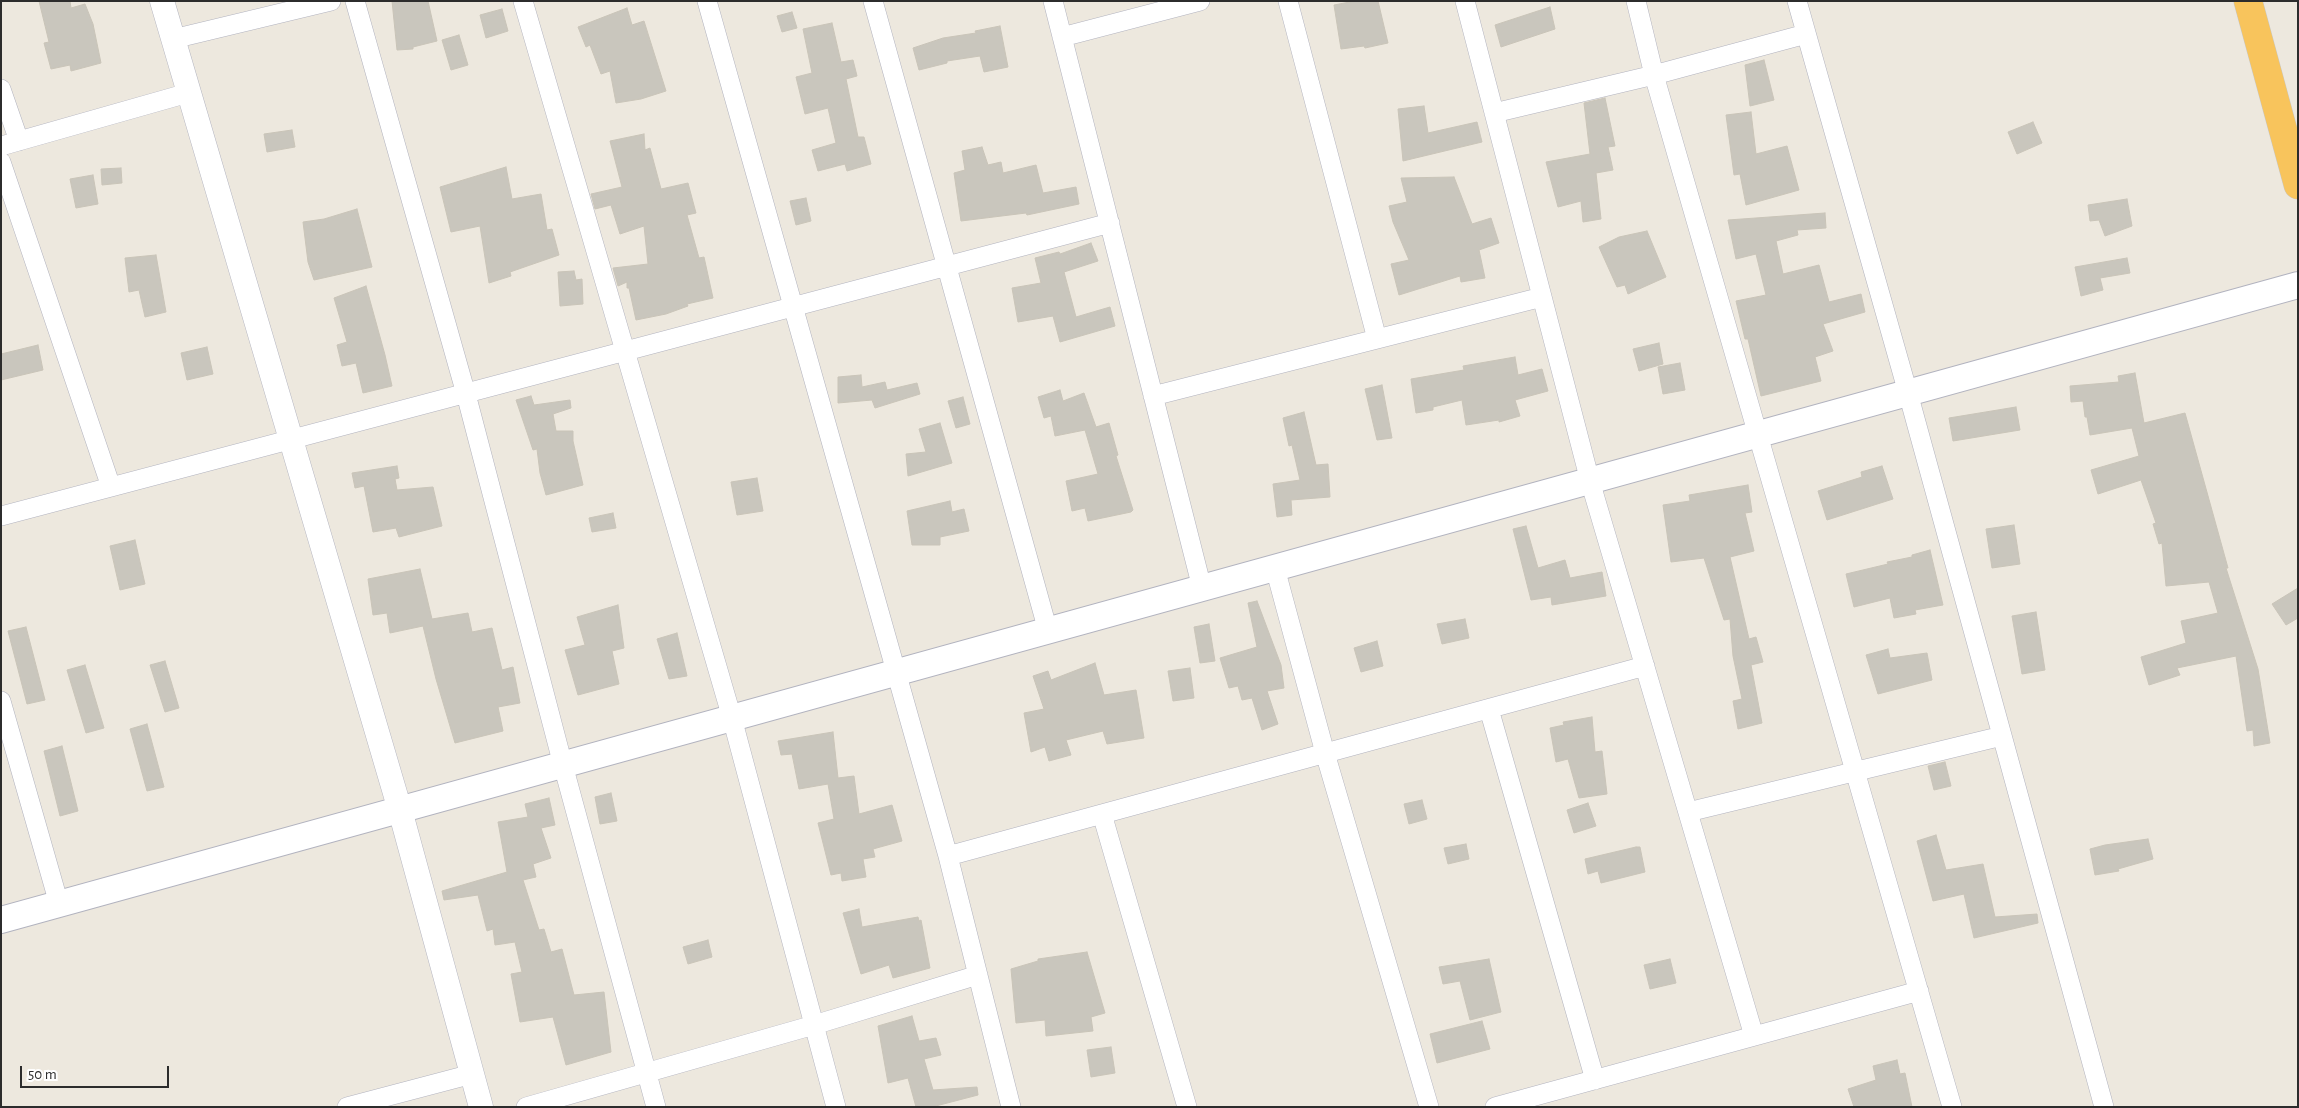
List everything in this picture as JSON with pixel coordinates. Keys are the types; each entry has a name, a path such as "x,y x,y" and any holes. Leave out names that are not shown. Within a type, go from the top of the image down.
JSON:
{"highway":[{"path":"2248,1 2296,168"}],"main road":[{"path":"1,920 2298,285"}],"street":[{"path":"162,1 400,810 481,1107"},
{"path":"173,39 331,1"},
{"path":"355,1 466,394 563,765 656,1107"},
{"path":"523,1 732,718 836,1107"},
{"path":"707,1 948,856 1011,1107"},
{"path":"873,1 1048,631"},
{"path":"1054,1 1202,588"},
{"path":"1062,37 1200,1"},
{"path":"1288,1 1377,339"},
{"path":"1465,1 1590,481 1754,1036"},
{"path":"1636,1 1654,75 1952,1107"},
{"path":"1797,1 1908,393 2104,1107"},
{"path":"1494,112 1654,75 1806,34"},
{"path":"1,89 10,144 188,93"},
{"path":"1,162 111,487"},
{"path":"1,516 1110,223"},
{"path":"1153,396 1542,297"},
{"path":"1275,568 1325,754 1429,1107"},
{"path":"948,856 1645,666"},
{"path":"1,701 5,728 59,904"},
{"path":"1489,709 1594,1080"},
{"path":"1688,812 2002,736"},
{"path":"1102,814 1187,1107"},
{"path":"526,1107 814,1025 978,975"},
{"path":"1494,1107 1919,991"},
{"path":"347,1107 472,1074"}],"building":[{"path":"39,1 70,1 71,8 85,4 93,24 101,63 71,71 70,65 51,69 44,43 49,42"},
{"path":"392,1 428,1 437,41 413,47 413,49 397,50"},
{"path":"1355,1 1378,1 1388,43 1365,48 1364,46 1341,49 1334,5"},
{"path":"1550,7 1555,29 1501,47 1495,25"},
{"path":"627,8 632,25 644,21 666,91 641,99 616,103 610,71 601,74 590,45 586,47 578,27"},
{"path":"502,9 508,31 486,38 480,15"},
{"path":"792,12 797,28 782,32 777,16"},
{"path":"832,23 841,62 853,60 857,76 846,79 858,137 864,137 871,164 847,171 845,164 818,171 812,150 836,143 828,108 805,114 796,77 812,73 803,29"},
{"path":"1000,26 1008,67 984,72 980,56 947,61 947,63 919,70 913,48 943,38 976,33 975,31"},
{"path":"459,35 468,65 451,70 442,40"},
{"path":"1764,60 1774,100 1750,106 1745,65"},
{"path":"1605,98 1615,146 1608,147 1613,170 1596,173 1601,219 1583,222 1581,201 1558,207 1546,162 1590,154 1584,103"},
{"path":"1424,106 1428,133 1477,122 1482,142 1403,161 1398,109"},
{"path":"1751,112 1756,154 1787,146 1799,190 1746,205 1740,174 1734,175 1726,115"},
{"path":"2033,122 2042,143 2017,154 2008,132"},
{"path":"292,130 295,147 267,152 264,134"},
{"path":"644,134 645,150 650,148 661,189 688,183 696,213 687,215 699,258 704,257 713,298 687,304 688,306 666,314 636,320 627,282 618,286 613,268 648,264 644,226 620,234 611,205 595,209 591,194 622,187 610,141"},
{"path":"982,147 988,165 1001,162 1003,173 1036,165 1043,193 1076,187 1079,204 1027,215 1026,213 961,221 954,173 965,170 962,151"},
{"path":"506,167 512,199 541,194 547,230 552,229 559,255 510,272 511,276 489,283 480,226 451,232 440,187"},
{"path":"121,168 122,183 102,185 101,169"},
{"path":"93,175 98,204 76,208 70,179"},
{"path":"1454,177 1472,224 1491,218 1499,243 1479,250 1485,278 1461,282 1460,276 1399,295 1391,264 1409,260 1393,222 1389,206 1407,202 1401,178"},
{"path":"806,198 811,221 796,225 790,201"},
{"path":"2127,199 2132,226 2105,236 2099,220 2090,221 2088,205"},
{"path":"357,209 372,267 314,280 308,262 303,222 324,219"},
{"path":"1825,213 1826,228 1797,230 1798,235 1776,241 1783,274 1819,265 1829,302 1861,294 1865,312 1823,324 1833,351 1815,357 1821,381 1761,396 1748,339 1745,339 1736,301 1766,295 1756,254 1736,259 1728,220"},
{"path":"1647,231 1666,277 1628,294 1625,285 1617,287 1599,247 1619,237"},
{"path":"1091,243 1098,261 1064,272 1076,317 1110,307 1115,326 1060,342 1053,316 1018,322 1012,288 1041,283 1035,258 1059,252 1060,254"},
{"path":"156,255 166,312 145,317 139,290 129,292 125,258"},
{"path":"2127,258 2130,273 2100,278 2103,290 2081,296 2075,267"},
{"path":"574,271 576,280 582,279 583,304 560,306 558,272"},
{"path":"366,286 392,386 363,393 356,363 342,366 337,345 347,342 334,298"},
{"path":"1659,343 1663,364 1639,371 1633,349"},
{"path":"38,345 43,370 1,380 1,354"},
{"path":"207,347 213,374 187,380 181,353"},
{"path":"1515,357 1518,375 1542,369 1548,391 1515,400 1520,416 1499,422 1499,420 1466,425 1462,400 1433,407 1433,410 1416,413 1411,379 1464,370 1463,366"},
{"path":"1680,363 1685,390 1663,394 1658,367"},
{"path":"2135,373 2144,423 2185,413 2228,568 2226,568 2258,669 2270,743 2254,746 2253,730 2247,731 2236,656 2177,668 2180,675 2149,685 2141,657 2186,643 2181,621 2218,613 2209,582 2166,586 2162,543 2159,544 2153,524 2156,523 2141,480 2098,494 2091,470 2139,456 2132,428 2090,435 2083,401 2071,402 2070,386 2119,382 2118,376"},
{"path":"861,375 862,387 885,382 887,390 917,383 920,394 875,408 872,400 838,403 838,377"},
{"path":"1382,385 1392,438 1377,440 1365,389"},
{"path":"1060,390 1063,401 1084,393 1096,427 1109,423 1118,455 1116,456 1133,510 1131,512 1088,521 1085,508 1072,511 1066,481 1098,474 1085,430 1055,436 1051,416 1044,418 1038,397"},
{"path":"531,396 534,405 570,400 571,408 553,414 556,431 573,431 573,441 583,485 546,495 540,473 537,449 533,450 516,400"},
{"path":"963,397 970,424 956,428 948,401"},
{"path":"2016,407 2020,430 1953,441 1949,418"},
{"path":"1304,412 1316,465 1328,464 1330,497 1291,500 1292,515 1277,517 1273,484 1300,480 1292,445 1289,446 1283,418"},
{"path":"940,423 952,463 908,476 906,454 926,452 919,429"},
{"path":"397,466 399,478 395,479 397,490 433,487 442,526 399,537 396,528 373,532 364,486 355,488 352,473"},
{"path":"1882,466 1893,499 1827,520 1818,491 1862,477 1861,472"},
{"path":"757,478 763,511 737,515 731,482"},
{"path":"1748,485 1752,512 1745,513 1754,551 1730,557 1749,639 1756,637 1763,662 1751,665 1762,723 1738,729 1733,701 1742,699 1733,656 1730,619 1724,620 1704,558 1671,562 1663,505 1690,501 1689,495"},
{"path":"950,501 952,512 964,509 969,531 940,537 940,545 912,545 907,511"},
{"path":"613,513 616,528 592,532 589,518"},
{"path":"2014,525 2020,564 1992,568 1986,529"},
{"path":"1526,526 1538,568 1565,560 1570,578 1602,572 1606,596 1552,605 1551,597 1531,600 1513,529"},
{"path":"135,540 145,584 120,590 110,546"},
{"path":"1930,550 1943,605 1915,610 1916,614 1894,618 1890,598 1854,607 1846,574 1888,564 1887,562 1912,557 1912,555"},
{"path":"420,569 432,619 468,613 472,632 492,628 502,670 513,667 520,703 498,707 503,731 455,743 423,626 390,633 387,613 373,615 368,579"},
{"path":"2298,588 2298,618 2286,625 2272,604"},
{"path":"1257,601 1281,665 1284,688 1267,691 1278,724 1262,730 1252,698 1242,700 1238,686 1229,688 1220,658 1257,647 1248,603"},
{"path":"618,605 624,648 612,651 619,684 578,695 565,650 585,645 577,617"},
{"path":"2036,612 2045,670 2022,674 2012,616"},
{"path":"1465,619 1469,638 1442,644 1437,624"},
{"path":"1209,624 1215,661 1200,663 1194,627"},
{"path":"26,627 45,700 27,704 8,631"},
{"path":"677,633 687,676 669,679 657,639"},
{"path":"1377,641 1383,666 1361,672 1354,648"},
{"path":"1888,649 1890,658 1927,653 1932,680 1878,694 1866,655"},
{"path":"165,661 179,708 165,712 150,665"},
{"path":"1095,663 1104,695 1136,690 1144,738 1107,744 1103,731 1066,740 1071,755 1049,761 1045,747 1031,752 1024,713 1044,709 1033,676 1048,671 1051,680"},
{"path":"85,665 104,728 86,733 67,670"},
{"path":"1190,668 1194,698 1173,701 1168,671"},
{"path":"1592,717 1595,752 1602,751 1607,794 1579,798 1568,759 1556,762 1550,728 1564,725 1563,722"},
{"path":"147,724 164,787 147,791 130,729"},
{"path":"833,732 838,778 854,776 859,814 892,805 902,841 873,849 875,857 863,859 866,877 842,881 841,873 831,875 818,823 834,819 828,784 799,789 792,754 781,755 778,741"},
{"path":"62,746 78,811 60,816 44,751"},
{"path":"1945,762 1951,786 1934,790 1928,766"},
{"path":"611,793 617,821 600,824 595,797"},
{"path":"549,798 555,825 541,828 551,858 533,864 536,877 523,880 539,930 544,929 551,952 562,949 574,995 604,992 611,1052 566,1065 553,1017 520,1022 511,974 522,972 515,942 495,945 493,929 487,931 478,895 444,900 442,891 507,872 498,822 528,817 525,804"},
{"path":"1422,800 1427,819 1409,824 1404,804"},
{"path":"1588,803 1596,826 1574,833 1567,810"},
{"path":"1936,835 1946,870 1983,864 1995,917 2037,914 2038,923 1974,938 1964,894 1933,901 1917,841"},
{"path":"2148,839 2153,859 2118,869 2119,871 2095,875 2090,849"},
{"path":"1466,844 1469,859 1448,864 1444,848"},
{"path":"1640,847 1645,872 1601,883 1598,871 1588,874 1585,859"},
{"path":"859,909 862,927 918,917 919,921 921,920 930,968 893,978 889,965 861,974 843,913"},
{"path":"708,940 712,957 688,964 683,947"},
{"path":"1087,952 1105,1013 1091,1017 1093,1031 1046,1036 1045,1020 1016,1023 1011,969 1038,961 1038,959"},
{"path":"1489,959 1501,1012 1470,1020 1460,981 1443,984 1439,967"},
{"path":"1670,959 1676,983 1650,989 1644,965"},
{"path":"912,1016 919,1041 936,1038 941,1055 924,1059 933,1090 977,1087 978,1095 932,1107 916,1107 908,1078 888,1083 878,1026"},
{"path":"1482,1021 1490,1049 1437,1063 1430,1034"},
{"path":"1111,1047 1115,1073 1091,1077 1087,1050"},
{"path":"1897,1060 1900,1074 1905,1073 1912,1107 1854,1107 1848,1089 1876,1080 1873,1066"}]}
